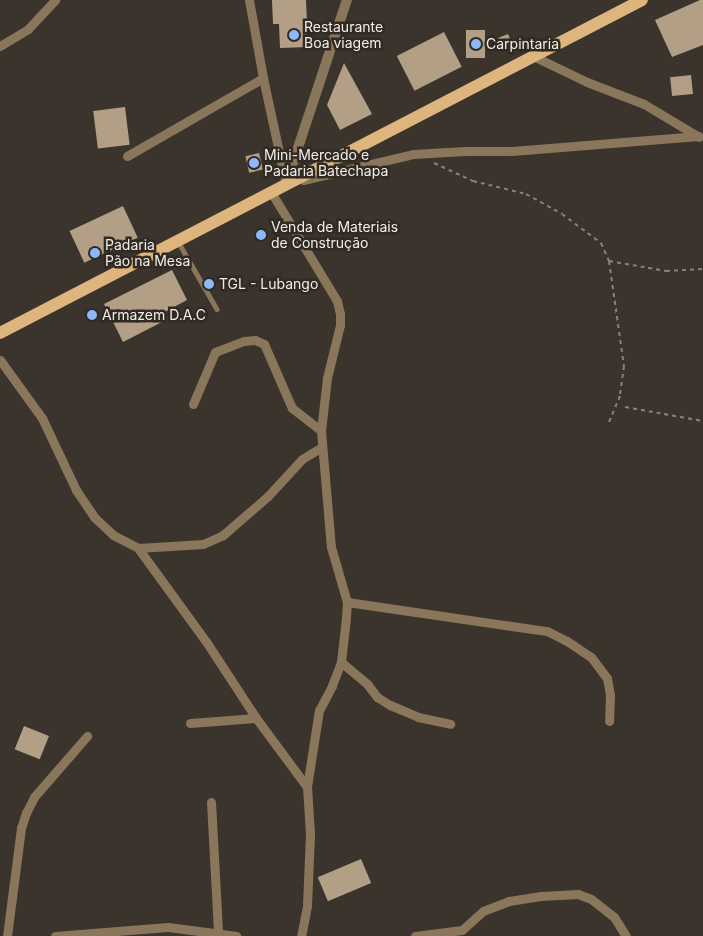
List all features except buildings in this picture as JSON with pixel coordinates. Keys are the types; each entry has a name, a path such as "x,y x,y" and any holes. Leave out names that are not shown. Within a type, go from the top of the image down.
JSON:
{"main road":[{"path":"0,333 642,0"}],"street":[{"path":"0,46 28,29 54,0"},
{"path":"249,0 263,78 286,184"},
{"path":"286,184 347,0"},
{"path":"534,56 587,82 644,104 701,138"},
{"path":"127,156 263,78"},
{"path":"286,184 414,154 512,151 701,138"},
{"path":"271,192 338,301 340,325 327,378 320,431 331,547 347,602 341,662 332,686 319,710 307,787 310,834 307,906 301,936"},
{"path":"193,404 215,352 244,341 255,340 264,344 292,408 320,431"},
{"path":"0,360 42,418 76,490 94,517 113,535 138,548 207,643 256,718 307,787"},
{"path":"138,548 203,544 223,534 268,496 302,459 322,447"},
{"path":"347,602 547,631 567,641 590,657 607,678 610,695 609,720"},
{"path":"341,662 368,685 376,697 390,705 418,717 450,724"},
{"path":"190,723 256,718"},
{"path":"7,936 21,828 26,813 34,797 87,736"},
{"path":"211,802 218,932"},
{"path":"415,936 462,930 483,911 509,901 541,896 578,894 590,899 614,917 626,936"},
{"path":"55,936 120,934 140,927 168,927 218,932 236,936"}],"lane":[{"path":"178,240 216,309"}],"path":[{"path":"414,154 472,180 526,194 601,243 609,261 624,366 620,396 610,422"},
{"path":"609,261 666,271 703,269"},
{"path":"625,407 703,421"}],"place":[{"name":"Restaurante Boa viagem","path":"294,35"},
{"name":"Carpintaria","path":"476,44"},
{"name":"Mini-Mercado e Padaria Batechapa","path":"254,163"},
{"name":"Venda de Materiais de Construção","path":"261,235"},
{"name":"Padaria Pão na Mesa","path":"95,253"},
{"name":"TGL - Lubango","path":"209,284"},
{"name":"Armazem D.A.C","path":"92,315"}]}
